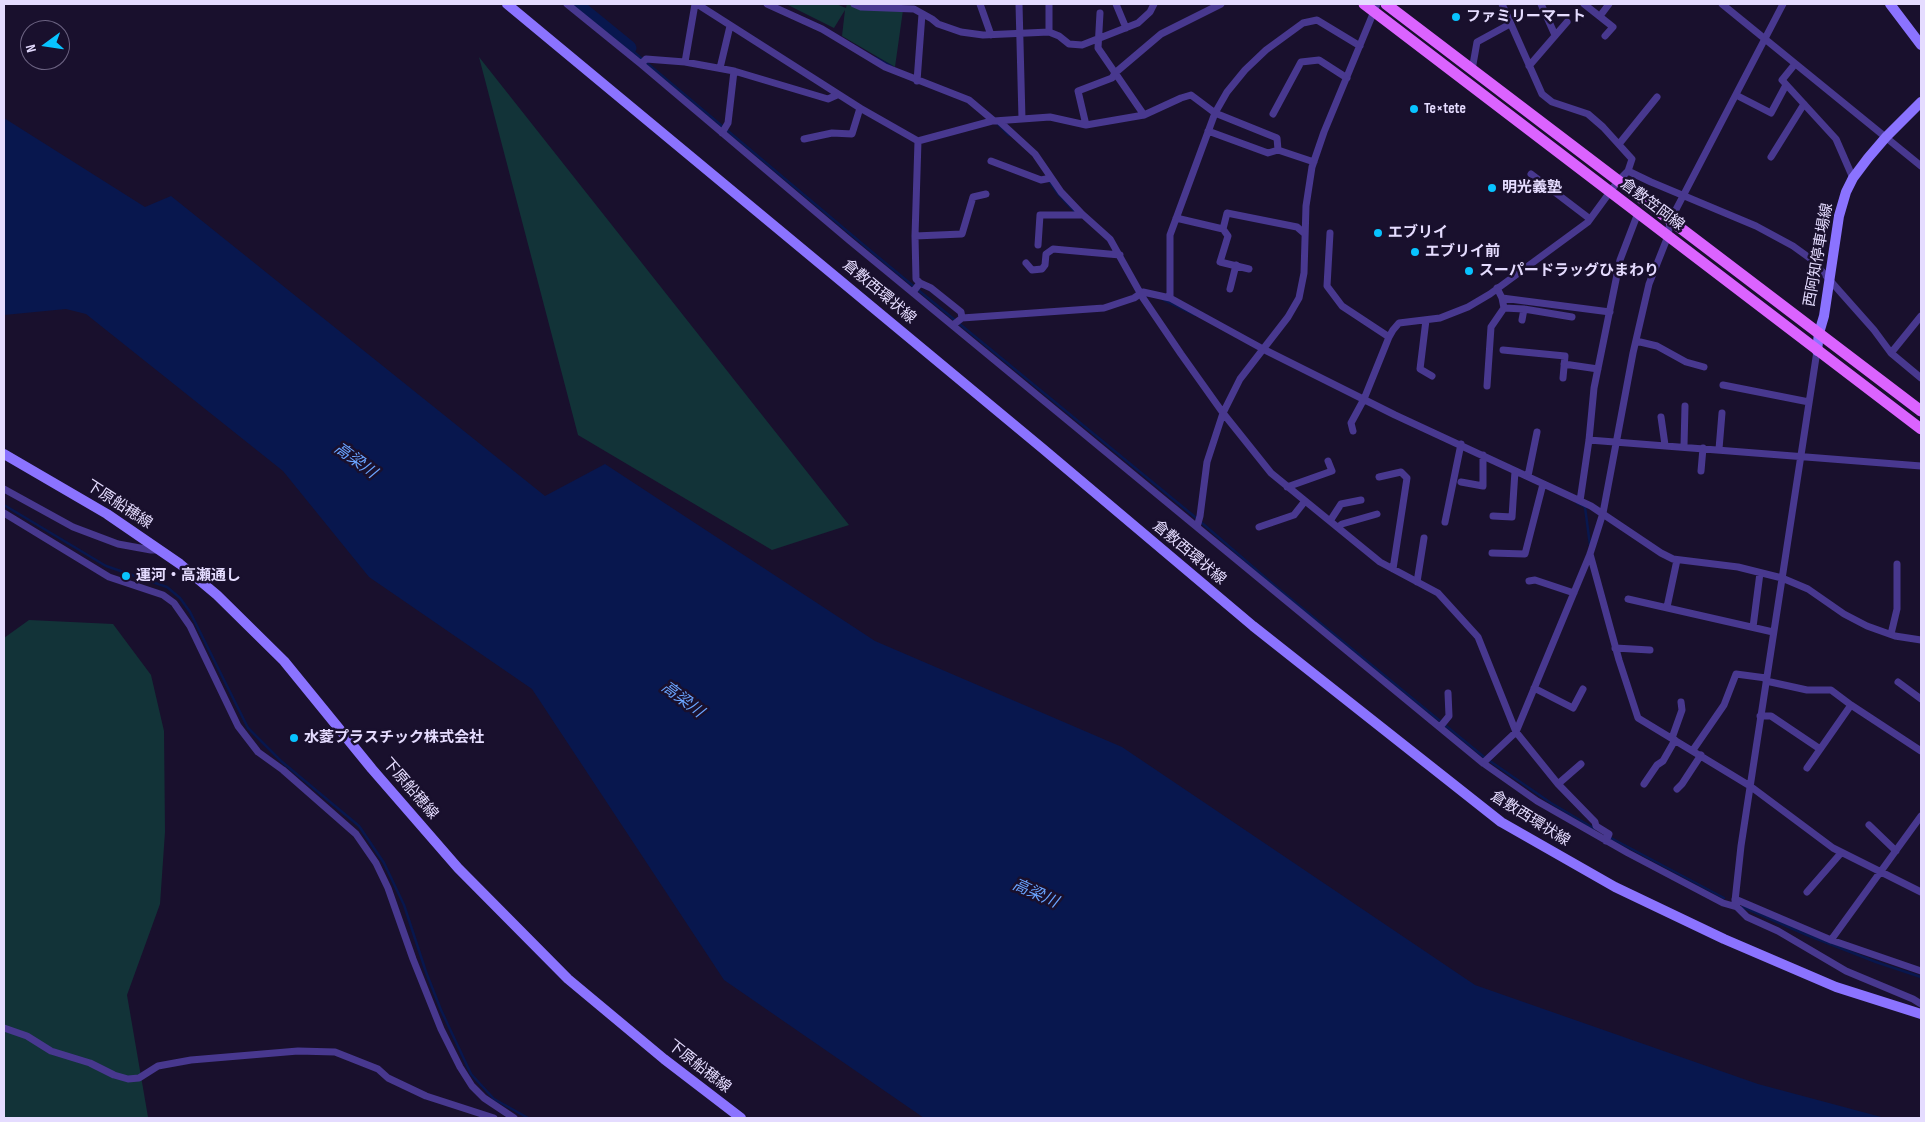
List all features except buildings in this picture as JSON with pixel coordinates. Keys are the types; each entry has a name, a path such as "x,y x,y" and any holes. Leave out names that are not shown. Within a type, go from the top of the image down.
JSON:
{"main road":[{"name":"倉敷西環状線","path":"507,4 907,335 1253,626 1501,822 1614,888 1724,939 1836,987 1921,1014"},
{"name":"倉敷笠岡線","path":"1364,4 1376,8 1638,213 1921,429"},
{"name":"倉敷笠岡線","path":"1386,4 1921,411"},
{"path":"1890,4 1921,45"},
{"name":"西阿知停車場線","path":"1817,351 1819,333 1824,316 1828,278 1842,206 1853,178 1886,137 1921,102"},
{"name":"下原船穂線","path":"4,454 107,514 180,564 217,595 284,661 372,769 458,868 568,979 664,1059 741,1118"}],"street":[{"path":"567,4 643,62 1442,725 1537,801 1723,903 1737,907 1747,917 1778,931 1846,971 1921,1004"},
{"path":"685,62 696,4 836,95 918,141 996,121 1050,118 1086,125 1144,115 1181,98 1191,96 1215,113 1277,138 1278,150"},
{"path":"767,4 822,29 885,67 969,100 1035,154 1049,179 1083,215 1110,239 1143,298 1181,354 1223,413 1271,474 1362,548 1393,569 1438,593 1478,637 1516,732 1558,784 1595,822 1596,826 1609,834 1607,838"},
{"path":"854,4 860,7 884,6 914,10 938,24 961,32 990,35 1049,32 1059,36 1069,44 1082,44 1138,23 1150,12 1154,4"},
{"path":"980,4 990,35"},
{"path":"1019,4 1022,119"},
{"path":"1049,4 1049,32"},
{"path":"1116,4 1126,28"},
{"path":"1086,125 1078,91 1112,78 1115,73 1162,34 1221,4"},
{"path":"1353,430 1351,423 1363,400 1389,337 1399,323 1440,318 1468,307 1497,288 1590,219 1618,181 1628,171 1632,159 1588,114 1552,102 1542,94 1502,4"},
{"path":"1540,4 1555,35"},
{"path":"1584,4 1613,27 1605,36"},
{"path":"1600,16 1609,4"},
{"path":"1722,4 1921,166"},
{"path":"1486,761 1516,732 1590,554 1603,513 1636,341 1649,284 1668,236 1670,221 1784,4"},
{"path":"1198,523 1207,462 1223,413 1240,379 1288,317 1299,298 1304,272 1304,234 1308,189 1314,162 1324,132 1376,8"},
{"path":"1100,13 1098,48 1144,115"},
{"path":"917,78 922,14"},
{"path":"1170,298 1170,235 1215,113 1227,92 1245,70 1266,50 1303,23 1317,20 1360,46"},
{"path":"1529,66 1567,22"},
{"path":"1472,70 1477,42 1510,24"},
{"path":"720,68 730,26"},
{"path":"1273,114 1301,62 1318,60 1346,78"},
{"path":"643,62 685,62 734,71 828,99 836,95"},
{"path":"1795,64 1782,80 1836,139 1853,178"},
{"path":"724,131 734,71"},
{"path":"1736,95 1771,113 1786,85"},
{"path":"1619,144 1657,97"},
{"path":"1770,157 1804,104"},
{"path":"804,139 832,133 852,134 860,108"},
{"path":"1208,131 1268,153 1278,150 1314,162"},
{"path":"916,288 914,236 918,141"},
{"path":"991,161 1041,180 1049,179"},
{"path":"1628,171 1682,196 1740,218 1792,246 1811,259 1891,353 1921,378"},
{"path":"1531,174 1590,219"},
{"path":"914,236 962,234 973,197 986,194"},
{"path":"1223,229 1227,212 1297,227 1304,234"},
{"path":"1580,501 1590,440 1594,388 1620,260 1638,213"},
{"path":"1038,245 1040,215 1083,215"},
{"path":"1176,218 1223,229 1228,236 1220,262 1249,269"},
{"path":"1330,233 1327,286 1342,306 1389,337"},
{"path":"1026,263 1032,270 1042,269 1045,265 1046,254 1053,249 1118,255"},
{"path":"1230,289 1236,266"},
{"path":"916,288 931,288 960,312 957,321"},
{"path":"1487,386 1491,327 1504,308 1497,288"},
{"path":"957,321 1104,308 1134,298 1141,293 1150,292 1170,298 1262,350 1363,400 1580,501 1603,513 1661,553 1677,560 1738,567 1782,578 1808,589 1859,622 1891,634 1921,640"},
{"path":"1502,298 1610,312"},
{"path":"1504,308 1524,309 1572,317"},
{"path":"1522,320 1524,309"},
{"path":"1891,353 1921,316"},
{"path":"1426,320 1420,370 1432,376"},
{"path":"1636,341 1657,346 1686,362 1704,367"},
{"path":"1503,350 1565,356 1563,378"},
{"path":"1737,907 1735,899 1740,846 1817,351"},
{"path":"1564,364 1598,369"},
{"path":"1723,385 1809,402"},
{"path":"1684,446 1685,406"},
{"path":"1719,449 1722,414"},
{"path":"1661,417 1665,445"},
{"path":"1528,476 1537,432"},
{"path":"1590,440 1921,466"},
{"path":"1445,522 1461,446"},
{"path":"1702,471 1703,448"},
{"path":"1460,482 1483,486 1484,455"},
{"path":"1287,487 1332,471 1328,461"},
{"path":"1493,516 1512,517 1516,471"},
{"path":"1379,476 1401,472 1407,478 1393,569"},
{"path":"1492,553 1525,554 1543,485"},
{"path":"4,489 73,527 118,544 160,550"},
{"path":"1330,521 1341,504 1361,500"},
{"path":"1258,527 1294,515 1305,501"},
{"path":"4,513 109,576 163,595 174,603 190,626 238,726 258,752 283,770 356,834 376,863 388,888 413,959 441,1029 460,1067 472,1086 484,1098 514,1118"},
{"path":"1338,527 1342,524 1377,514"},
{"path":"1417,582 1424,538"},
{"path":"1590,554 1615,648 1638,718 1750,786 1841,853 1921,892"},
{"path":"1667,607 1677,560"},
{"path":"1891,634 1897,609 1897,564"},
{"path":"1753,627 1760,573"},
{"path":"1529,581 1535,580 1574,593"},
{"path":"1628,599 1774,632"},
{"path":"1615,648 1650,650"},
{"path":"1692,750 1724,705 1736,674 1807,690 1831,690 1921,751"},
{"path":"1898,682 1921,699"},
{"path":"1534,688 1573,708 1584,689"},
{"path":"1442,725 1449,716 1448,693"},
{"path":"1644,784 1657,764 1664,761 1674,739 1682,710 1681,702"},
{"path":"1807,768 1851,705"},
{"path":"1760,716 1771,716 1820,749"},
{"path":"1677,789 1701,755"},
{"path":"1558,784 1582,764"},
{"path":"1831,940 1921,816"},
{"path":"1869,825 1896,851"},
{"path":"1808,892 1841,853"},
{"path":"1735,899 1831,940 1921,971"},
{"path":"4,1028 27,1036 51,1051 90,1063 114,1076 128,1079 139,1078 158,1066 191,1060 298,1051 335,1052 378,1069 388,1078 426,1096 494,1118"}],"green space":[{"path":"786,4 836,4 846,8 847,4 865,4 903,10 895,67 842,36 845,10 834,28"},
{"path":"479,57 849,525 772,550 578,435"},
{"path":"29,620 113,624 151,675 164,731 165,832 160,904 127,995 148,1117 373,1118 4,1118 4,638"}],"water":[{"name":"高梁川","path":"4,118 145,207 171,196 545,496 605,464 875,641 1122,747 1475,985 1758,1084 1885,1118 924,1118 724,980 532,689 369,577 283,471 86,314 66,309 4,315"}],"waterway":[{"path":"575,4 629,48"},
{"path":"629,48 878,257 1484,757 1551,803 1595,829"},
{"path":"876,58 891,66"},
{"path":"995,121 1009,135"},
{"path":"1050,182 1059,195 1077,214"},
{"path":"1162,299 1195,315"},
{"path":"1577,503 1585,507 1590,545"},
{"path":"4,505 106,566 167,587 180,598 190,612 248,728 281,761 359,826 384,863 404,905 426,972 441,1010 471,1074 494,1099 528,1118"},
{"path":"1609,837 1724,898"},
{"path":"1743,907 1807,935 1921,977"}],"place":[{"name":"ファミリーマート","path":"1456,17"},
{"name":"Te×tete","path":"1414,109"},
{"name":"明光義塾","path":"1492,188"},
{"name":"エブリイ","path":"1378,233"},
{"name":"エブリイ前","path":"1415,252"},
{"name":"スーパードラッグひまわり","path":"1469,271"},
{"name":"運河・高瀬通し","path":"126,576"},
{"name":"水菱プラスチック株式会社","path":"294,738"}]}
